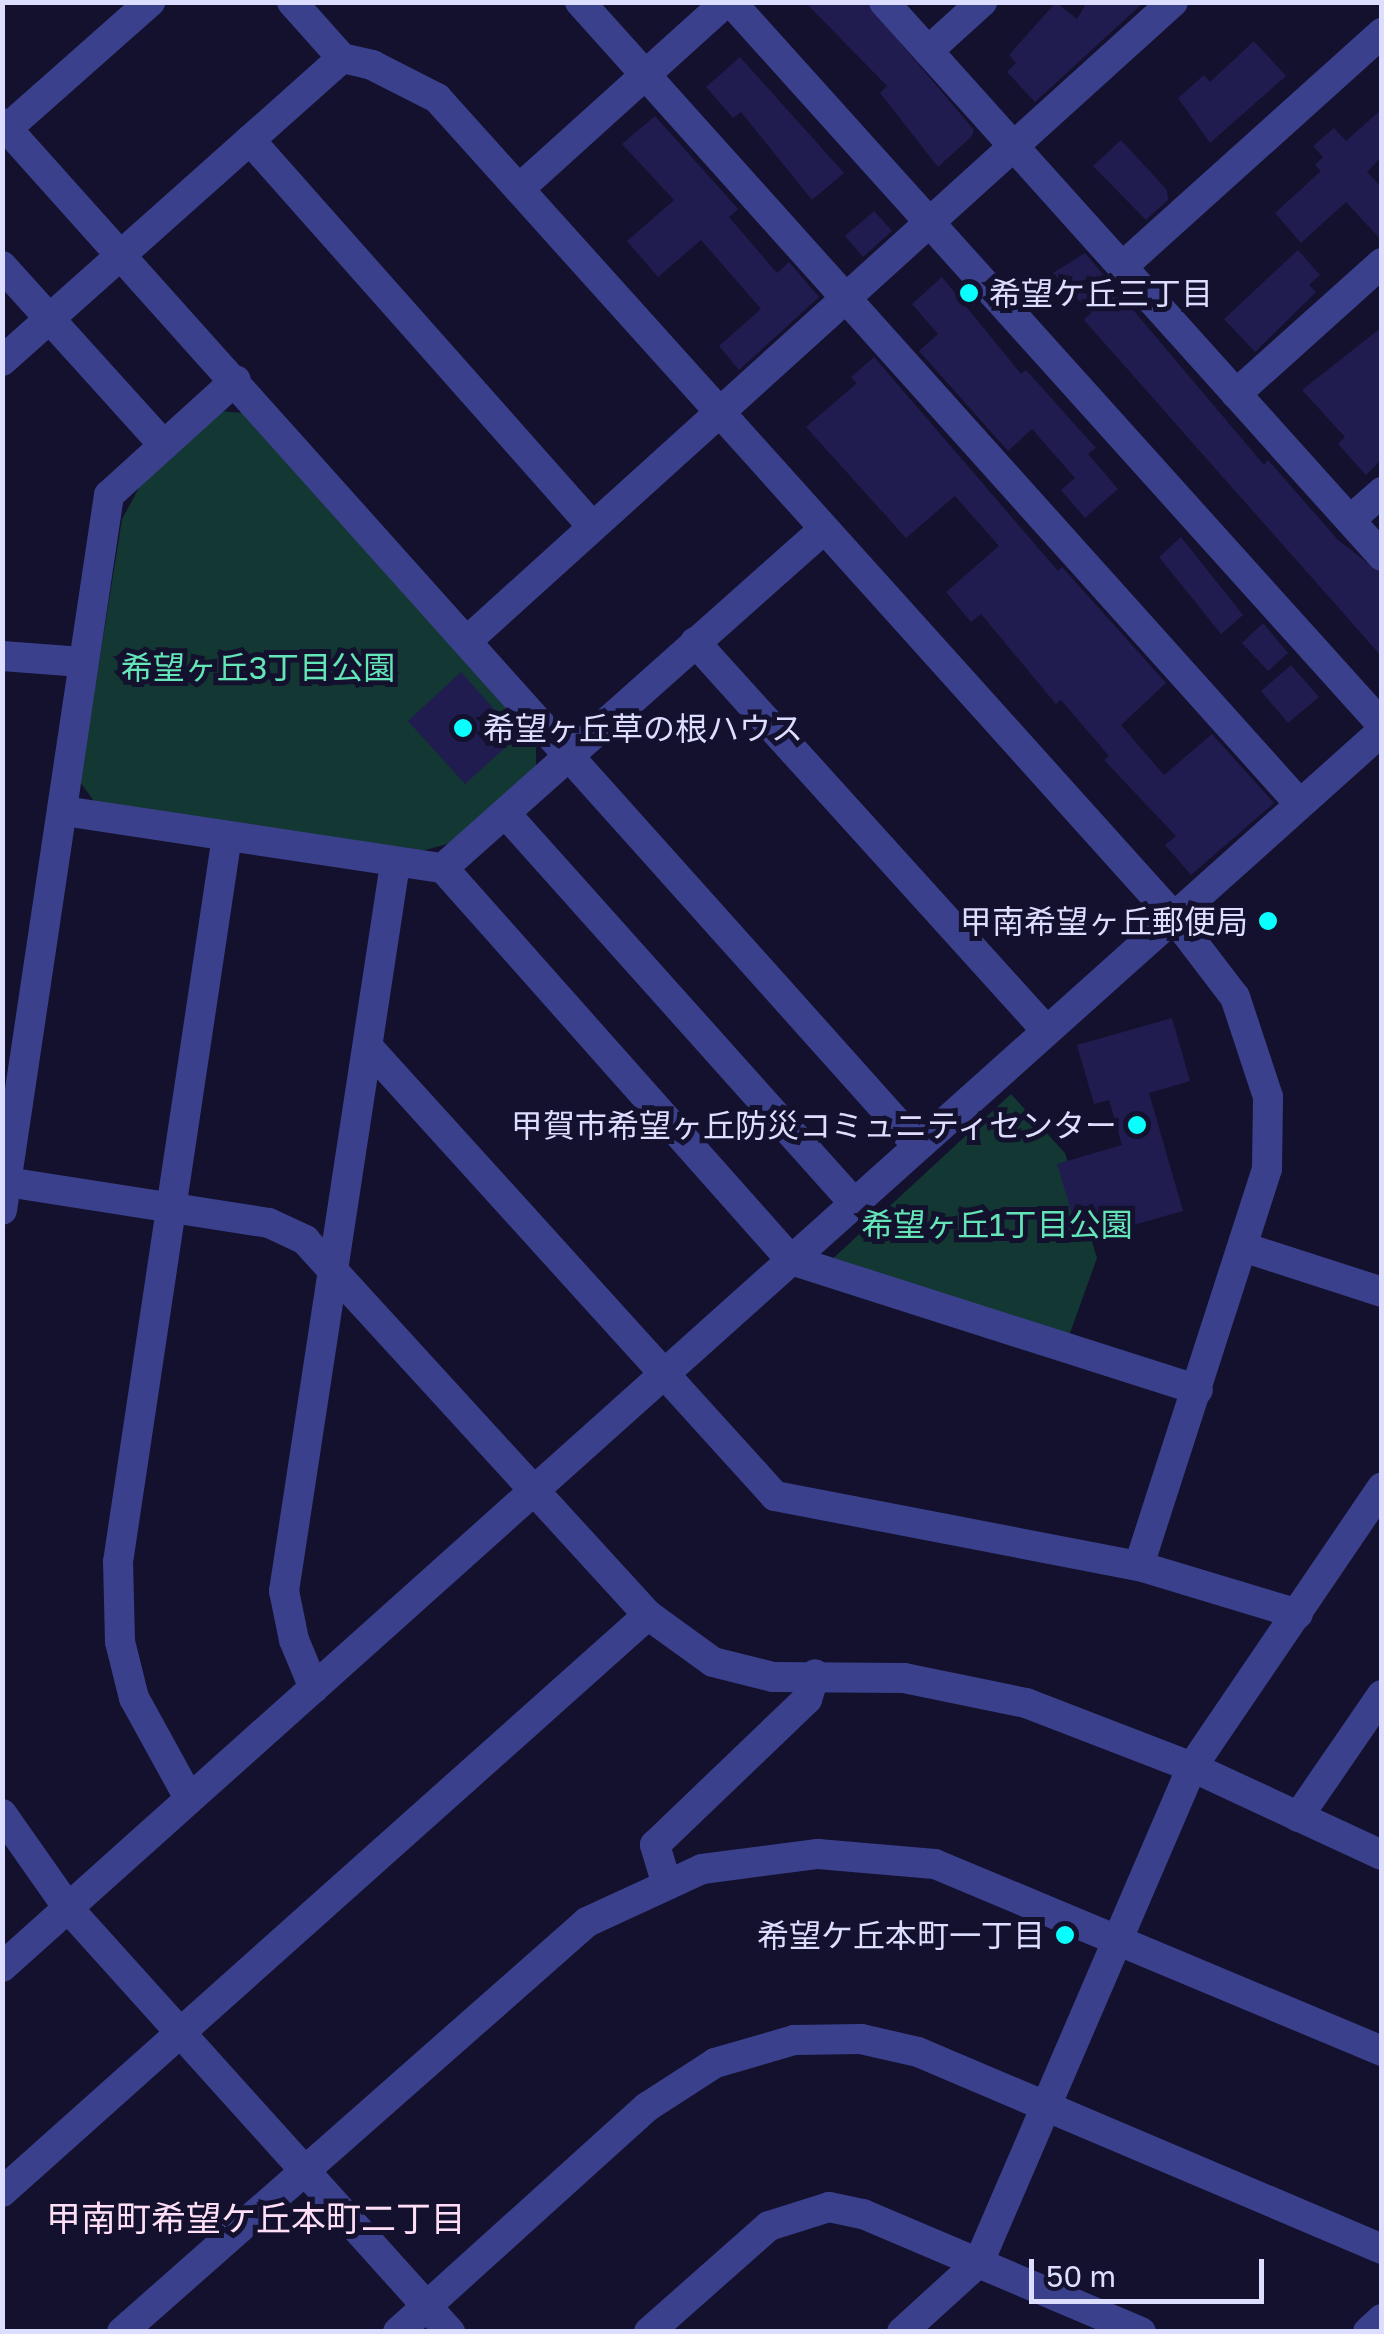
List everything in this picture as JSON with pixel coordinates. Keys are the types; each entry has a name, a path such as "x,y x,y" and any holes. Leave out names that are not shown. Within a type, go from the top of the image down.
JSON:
{"street":[{"path":"150,2 4,128 236,380 918,1146"},
{"path":"292,2 342,58 372,65 437,98 1173,916 1234,997 1268,1097 1266,1169 1246,1248 1140,1566"},
{"path":"580,2 1300,803"},
{"path":"2,1967 1382,728 729,2 519,188"},
{"path":"884,2 1382,556"},
{"path":"928,52 982,2"},
{"path":"467,641 1173,2"},
{"path":"1122,267 1382,34"},
{"path":"2,361 342,58"},
{"path":"250,140 592,526"},
{"path":"1236,394 1382,263"},
{"path":"2,266 163,444"},
{"path":"236,380 109,494 5,1196 172,1208 287,1229 335,1267 648,1615 712,1662 773,1677 816,1674 904,1678 986,1692 1192,1767 1382,1854"},
{"path":"1350,520 1382,492"},
{"path":"444,868 824,529"},
{"path":"695,642 1044,1030"},
{"path":"2,656 82,662"},
{"path":"64,811 395,864 444,868 792,1260 1198,1390"},
{"path":"505,813 854,1202"},
{"path":"189,1798 134,1698 120,1642 118,1590 227,836"},
{"path":"314,1688 294,1640 284,1592 395,864"},
{"path":"368,1047 775,1496 1140,1566 1298,1614"},
{"path":"1246,1248 1382,1292"},
{"path":"902,2332 979,2262 1192,1767 1382,1487"},
{"path":"2,2192 648,1615"},
{"path":"667,1886 655,1845 807,1699 816,1674"},
{"path":"1298,1817 1382,1695"},
{"path":"2,1814 68,1908 450,2332"},
{"path":"122,2332 587,1922 702,1869 818,1854 935,1864 1118,1937 1382,2051"},
{"path":"398,2332 646,2107 736,2055 794,2040 892,2044 1048,2106 1382,2249"},
{"path":"649,2332 756,2236 812,2209 863,2214 1141,2332"},
{"path":"1368,2332 1382,2319"}],"green space":[{"name":"希望ヶ丘3丁目公園","path":"220,411 243,413 536,739 536,766 451,843 418,852 96,804 80,782 122,519 140,486"},
{"name":"希望ヶ丘1丁目公園","path":"1011,1094 1065,1153 1097,1258 1069,1336 828,1263"}],"building":[{"path":"805,2 866,2 974,130 972,136 938,167 880,93 887,86"},
{"path":"1056,2 1077,19 1087,2 1144,2 1035,102 1007,72 1016,63 1009,55"},
{"path":"1254,41 1286,76 1210,143 1178,98 1204,75 1210,82"},
{"path":"740,57 844,173 812,200 741,112 733,118 706,87"},
{"path":"1382,109 1382,156 1367,172 1382,188 1382,241 1346,202 1301,243 1275,213 1321,171 1315,165 1323,157 1313,146 1334,128 1346,141"},
{"path":"655,116 738,209 729,217 777,273 789,262 819,297 739,370 719,346 761,309 701,240 658,277 627,241 674,200 622,144"},
{"path":"1121,140 1167,190 1168,200 1146,220 1093,166"},
{"path":"874,211 892,231 863,257 845,236"},
{"path":"1298,250 1320,275 1309,285 1316,292 1255,352 1224,319"},
{"path":"1085,253 1264,465 1268,460 1338,540 1382,574 1382,657 1084,320 1091,313 1053,273"},
{"path":"942,277 1021,374 1026,370 1096,448 1088,454 1118,489 1085,518 1061,490 1075,478 1032,429 1008,451 919,351 938,334 912,304"},
{"path":"1382,327 1381,460 1366,475 1338,444 1345,437 1302,390"},
{"path":"874,357 1058,571 1062,567 1166,683 1121,725 1164,775 1212,734 1274,803 1191,875 1165,845 1176,836 1104,760 1109,756 1061,700 1056,704 981,614 971,622 946,592 999,546 955,496 906,538 806,427 857,383 851,377"},
{"path":"1181,537 1243,615 1221,634 1159,557"},
{"path":"1263,623 1288,653 1268,671 1242,643"},
{"path":"1291,665 1319,697 1288,723 1261,691"},
{"name":"希望ヶ丘草の根ハウス","path":"461,672 518,736 465,784 408,721"},
{"name":"甲賀市希望ヶ丘防災コミュニティセンター","path":"1172,1018 1190,1081 1149,1093 1183,1211 1080,1240 1057,1164 1122,1145 1109,1100 1094,1104 1077,1045"}],"place":[{"name":"希望ケ丘三丁目","path":"969,293"},
{"name":"希望ヶ丘草の根ハウス","path":"463,728"},
{"name":"甲南希望ヶ丘郵便局","path":"1268,921"},
{"name":"甲賀市希望ヶ丘防災コミュニティセンター","path":"1137,1125"},
{"name":"希望ケ丘本町一丁目","path":"1065,1935"}],"district":[{"name":"甲南町希望ケ丘本町二丁目","path":"256,2218"}]}
